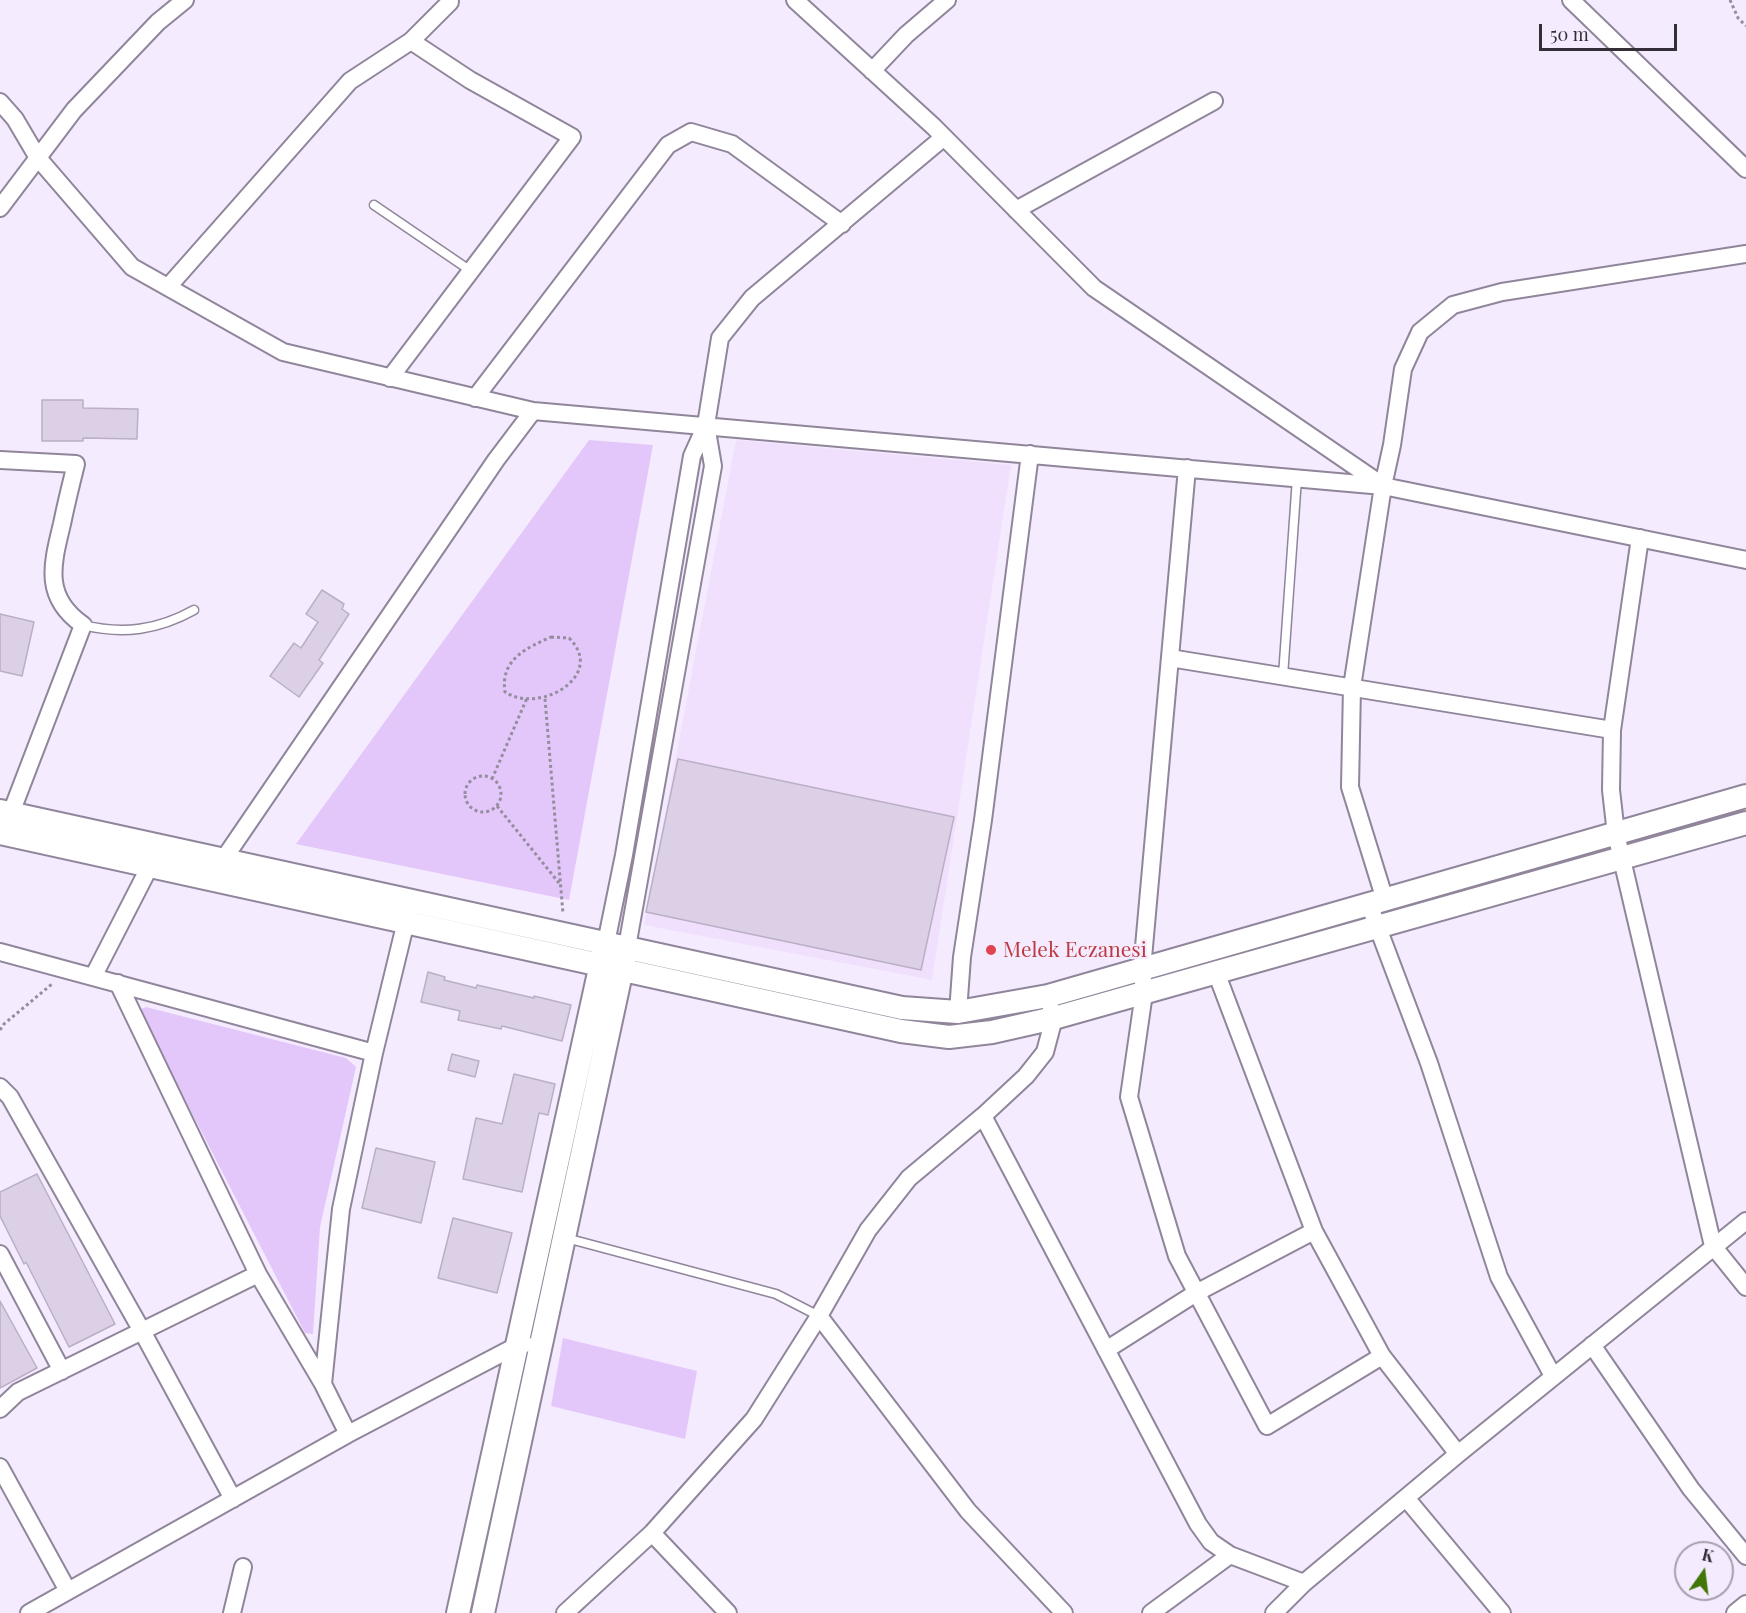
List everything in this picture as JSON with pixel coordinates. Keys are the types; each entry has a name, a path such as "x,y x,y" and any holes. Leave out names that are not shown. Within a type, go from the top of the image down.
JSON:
{"main road":[{"path":"5,812 221,870 614,956 902,1008 958,1012 1048,996 1746,796"},
{"path":"408,911 564,934 614,956 902,1031 949,1037 992,1032 1054,1018 1746,823"},
{"path":"0,833 150,866 221,870"},
{"path":"483,1613 563,1238 614,956"},
{"path":"458,1613 516,1346 614,956"}],"street":[{"path":"0,208 74,110 158,22 185,0"},
{"path":"795,0 944,137 1094,288 1383,486"},
{"path":"872,71 906,35 947,0"},
{"path":"1571,0 1746,169"},
{"path":"168,287 350,81 411,41 450,2"},
{"path":"390,378 572,138 470,80 411,41"},
{"path":"1016,210 1214,101"},
{"path":"0,102 15,119 38,158 132,267 283,352 533,411 1383,486 1746,560"},
{"path":"475,398 668,145 691,132 732,144 842,224"},
{"path":"614,956 624,855 692,456 706,425 720,338 752,298 944,137"},
{"path":"1553,1376 1499,1277 1429,1063 1378,927 1377,902 1350,787 1352,687 1403,369 1420,332 1453,305 1502,292 1746,254"},
{"path":"221,870 496,460 533,411"},
{"path":"958,1012 962,957 983,820 1030,454"},
{"path":"0,460 76,464 54,554 52,574 53,584 61,603 74,619 83,625 5,812"},
{"path":"1187,468 1142,969 1144,993 1129,1097 1177,1256 1267,1426 1382,1356"},
{"path":"1640,538 1612,730 1611,790 1616,834 1713,1246 1746,1287"},
{"path":"1170,658 1612,730"},
{"path":"93,977 150,866"},
{"path":"323,1384 341,1209 374,1053 408,911"},
{"path":"0,952 374,1053"},
{"path":"1216,972 1314,1231 1382,1356 1458,1454"},
{"path":"118,983 258,1274 323,1384 348,1434"},
{"path":"565,1613 652,1533 754,1419 819,1316 867,1230 909,1178 983,1116 1026,1076 1045,1052 1054,1018 1048,996"},
{"path":"0,1087 10,1097 142,1331 233,1499"},
{"path":"983,1116 1198,1524 1211,1542 1230,1555 1304,1583"},
{"path":"1274,1613 1304,1583 1458,1454 1746,1221"},
{"path":"1106,1350 1196,1293 1314,1231"},
{"path":"0,1254 62,1371"},
{"path":"0,1409 18,1392 258,1274"},
{"path":"819,1316 968,1511 1064,1613"},
{"path":"29,1613 348,1434 516,1346 540,1341"},
{"path":"1592,1345 1691,1489 1746,1556"},
{"path":"0,1467 68,1591"},
{"path":"1406,1498 1502,1613"},
{"path":"652,1533 728,1613"},
{"path":"1151,1613 1230,1555"},
{"path":"232,1613 243,1567"},
{"path":"1736,1613 1746,1604"}],"lane":[{"path":"374,205 471,271"},
{"path":"1283,676 1297,478"},
{"path":"83,625 116,631 141,629 165,624 194,610"},
{"path":"563,1238 776,1294 819,1316"}],"path":[{"path":"1730,0 1738,18 1746,26"},
{"path":"551,637 569,638 577,646 580,659 579,670 572,682 545,699 527,698 513,698 505,692 503,680 508,668 520,653 530,646 551,637"},
{"path":"492,779 527,698"},
{"path":"545,699 564,934"},
{"path":"476,778 492,779 500,788 501,793 497,806 490,811 479,812 470,806 465,795 468,785 476,778"},
{"path":"497,806 560,885"},
{"path":"0,1030 4,1024 69,970"}],"shaded area":[{"path":"589,440 653,445 569,900 296,844"},
{"path":"736,440 1011,465 932,980 644,925"},
{"path":"146,1007 346,1058 356,1067 320,1227 313,1334 305,1333 139,1010"},
{"path":"563,1338 697,1371 685,1439 551,1406"}],"building":[{"path":"42,400 83,400 83,408 138,409 137,439 83,438 83,441 42,441"},
{"path":"322,590 344,604 342,609 349,614 319,660 323,663 299,697 270,676 294,643 301,648 318,622 306,614"},
{"path":"0,614 34,622 22,676 0,671"},
{"path":"678,759 954,817 921,970 646,912"},
{"path":"428,972 445,977 444,980 476,988 477,985 571,1005 562,1041 502,1026 501,1029 458,1020 460,1011 421,1002"},
{"path":"452,1054 479,1061 475,1077 448,1070"},
{"path":"514,1074 555,1084 548,1115 539,1113 522,1192 463,1179 476,1118 502,1124"},
{"path":"376,1148 435,1162 421,1223 362,1208"},
{"path":"37,1174 115,1324 69,1347 0,1216 0,1192"},
{"path":"453,1218 512,1233 497,1293 438,1278"},
{"path":"0,1301 37,1368 0,1388"}],"place":[{"name":"Melek Eczanesi","path":"991,950"}]}
